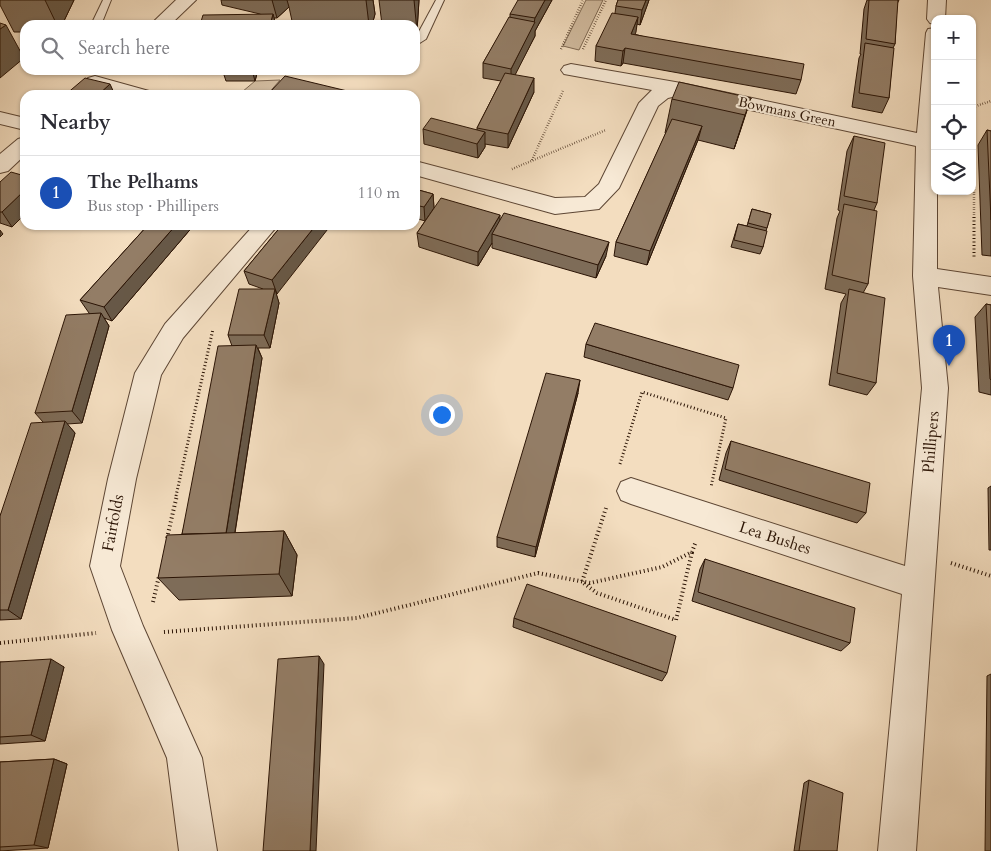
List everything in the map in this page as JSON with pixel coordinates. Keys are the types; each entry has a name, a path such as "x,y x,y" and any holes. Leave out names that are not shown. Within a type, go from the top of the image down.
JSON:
{"street":[{"path":"164,20 187,0"},
{"path":"936,15 937,0"},
{"name":"Phillipers","path":"897,851 935,388 925,276 927,142 933,60"},
{"path":"571,70 681,89"},
{"path":"95,82 124,90"},
{"name":"Bowmans Green","path":"420,169 556,206 591,204 608,188 650,103 661,93 681,89 927,142"},
{"path":"0,118 20,123"},
{"path":"0,166 20,148"},
{"name":"Fairfolds","path":"198,851 184,758 140,631 105,566 122,479 148,373 174,331 263,230"},
{"path":"925,276 982,284"},
{"name":"Lea Bushes","path":"631,491 919,584"}],"lane":[{"path":"98,20 107,0"},
{"path":"420,39 440,0"}],"path":[{"path":"567,50 560,48 583,0"},
{"path":"581,52 606,0"},
{"path":"531,162 571,70"},
{"path":"976,106 991,101"},
{"path":"473,184 531,162 605,130 611,120 637,128"},
{"path":"975,150 982,284"},
{"path":"166,541 220,299 212,288"},
{"path":"0,643 140,631 357,618 538,573 590,583 662,567 692,552"},
{"path":"922,553 991,576"},
{"path":"140,631 149,619 160,570"}],"shaded area":[{"path":"586,0 603,0 579,50 563,46"},
{"path":"280,80 271,90 244,90 255,81"}],"building":[{"path":"518,0 545,0 535,18 510,14"},
{"path":"618,0 646,0 642,10 616,6"},
{"path":"869,0 898,0 895,44 866,39"},
{"path":"612,13 638,17 631,34 804,64 801,80 625,48 623,51 596,46"},
{"path":"273,14 271,20 202,20 203,15"},
{"path":"509,17 535,22 511,69 483,63"},
{"path":"0,23 6,25 0,29"},
{"path":"865,43 894,48 889,98 859,93"},
{"path":"505,73 534,78 508,134 477,128"},
{"path":"285,76 343,90 272,90"},
{"path":"85,78 110,84 103,90 71,90"},
{"path":"679,82 751,98 745,115 672,99"},
{"path":"431,118 485,132 477,144 423,129"},
{"path":"672,119 702,126 650,251 616,242"},
{"path":"987,130 991,131 991,220"},
{"path":"854,136 885,143 877,203 844,196"},
{"path":"11,172 20,175 20,195 2,212 0,212 0,182"},
{"path":"420,190 433,194 424,207 420,206"},
{"path":"441,198 500,215 478,252 417,233"},
{"path":"844,204 877,211 868,284 832,275"},
{"path":"752,209 771,214 767,228 748,223"},
{"path":"504,213 609,242 598,265 492,234"},
{"path":"738,224 767,231 763,247 734,240"},
{"path":"143,230 172,230 104,307 80,300"},
{"path":"278,230 312,230 272,280 244,271"},
{"path":"239,289 275,289 264,335 228,335"},
{"path":"849,289 885,298 876,383 837,373"},
{"path":"986,304 991,305 991,380 990,379"},
{"path":"101,313 72,411 35,413 66,315"},
{"path":"595,323 739,365 733,388 586,344"},
{"path":"256,345 226,533 182,534 218,346"},
{"path":"546,373 580,380 536,547 497,537"},
{"path":"65,421 8,610 0,610 0,516 31,423"},
{"path":"731,441 870,483 866,513 725,469"},
{"path":"284,531 279,574 158,578 167,535"},
{"path":"705,559 855,608 850,643 698,592"},
{"path":"527,584 676,636 667,673 514,618"},
{"path":"319,656 310,851 263,851 278,659"},
{"path":"51,659 31,735 0,737 0,662"},
{"path":"54,759 34,845 0,847 0,762"},
{"path":"809,780 843,793 837,851 799,851"}],"place":[{"name":"The Pelhams","path":"949,366"}]}
